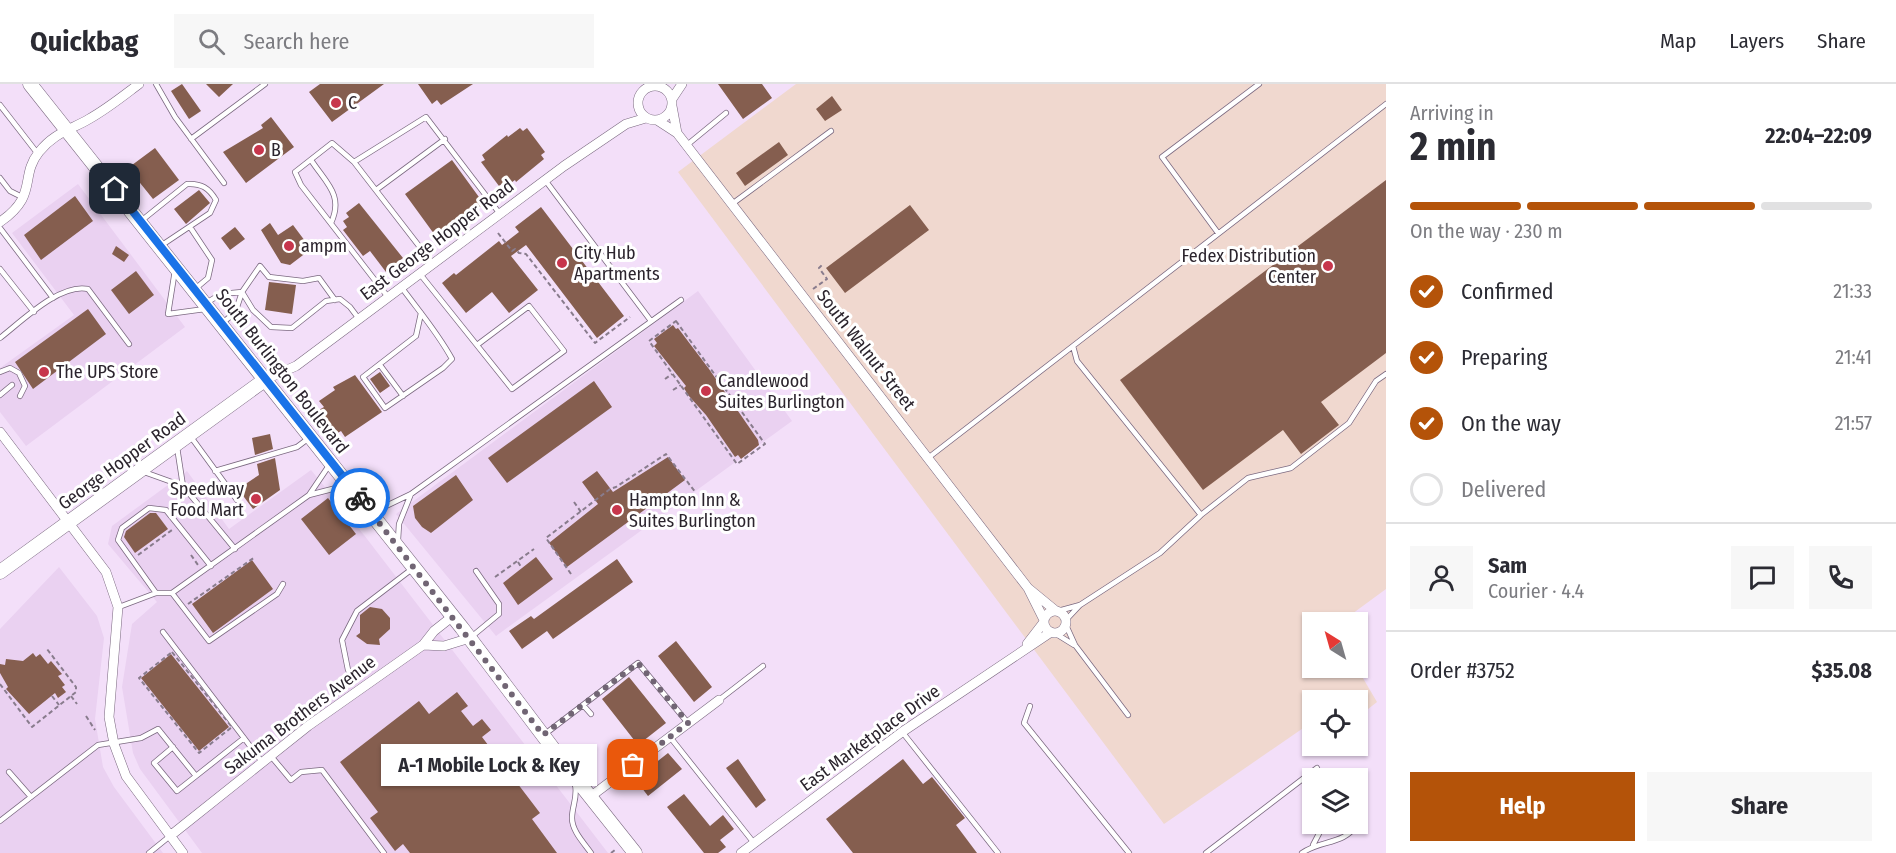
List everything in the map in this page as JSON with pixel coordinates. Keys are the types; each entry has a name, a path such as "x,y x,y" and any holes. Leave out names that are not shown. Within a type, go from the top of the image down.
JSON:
{"main road":[{"name":"South Burlington Boulevard","path":"30,84 453,616 590,798 635,853"},
{"name":"George Hopper Road","path":"0,572 266,379"}],"street":[{"path":"0,222 18,208 25,198 38,153 67,128 88,120 139,84"},
{"path":"637,84 638,102 646,118 657,120 667,116 682,84"},
{"path":"638,102 644,89 673,84"},
{"path":"656,86 672,102"},
{"name":"East George Hopper Road","path":"626,124 638,102"},
{"name":"South Walnut Street","path":"672,102 677,132"},
{"name":"East George Hopper Road","path":"266,379 296,366 545,180 626,124 646,118"},
{"name":"South Walnut Street","path":"657,120 677,132 1028,588 1044,621"},
{"path":"0,432 4,443 106,572 118,607 109,717 114,744 126,776 183,853"},
{"name":"South Walnut Street","path":"1028,588 1057,611"},
{"path":"1057,611 1065,622 1061,630 1052,632 1044,621 1048,613 1057,611"},
{"name":"Sakuma Brothers Avenue","path":"170,836 270,755 423,645 434,631 453,616"},
{"name":"East Marketplace Drive","path":"1021,652 1044,621"},
{"name":"East Marketplace Drive","path":"741,853 902,732 1052,632"},
{"path":"423,645 444,646 470,638"},
{"path":"590,798 719,700"}],"lane":[{"path":"156,84 175,117 224,183"},
{"path":"191,139 265,84"},
{"path":"1218,233 1162,157 1259,84"},
{"path":"928,458 1386,104"},
{"path":"0,105 38,153"},
{"path":"687,145 726,113"},
{"path":"354,162 426,117 500,214"},
{"path":"732,204 831,131"},
{"path":"376,190 445,139"},
{"path":"388,297 301,185 295,172 332,143 354,162 433,264"},
{"path":"310,160 336,197 337,209 331,223"},
{"path":"0,178 10,191 25,198"},
{"path":"545,180 651,321"},
{"path":"141,221 187,184 196,183 210,189 216,200 210,213 190,227 173,235 160,246"},
{"path":"190,227 212,260 208,278 195,289"},
{"path":"0,228 53,298"},
{"path":"176,265 168,314 208,306 221,294 242,291"},
{"path":"222,324 236,313 242,291 260,266 269,277 303,280 319,278 335,300"},
{"path":"0,269 34,312"},
{"path":"420,274 512,389 564,351 529,306 477,345"},
{"path":"0,338 70,288 88,289 129,344"},
{"path":"401,288 420,313 452,359 443,368 385,408 363,377 416,336 420,313"},
{"path":"242,291 253,310 271,327 292,328 326,301 340,299 359,319"},
{"path":"367,508 386,506 411,494 681,300"},
{"path":"1072,346 1077,361 1201,515"},
{"path":"380,365 403,396"},
{"path":"0,372 10,368 20,373 25,386 20,396"},
{"path":"1128,715 1075,645 1065,622 1080,605 1160,553 1201,515 1248,478 1290,468 1349,423 1376,381 1386,374"},
{"path":"1,392 12,386"},
{"path":"189,435 237,500"},
{"path":"216,471 297,447 311,436"},
{"path":"177,444 183,486"},
{"path":"309,495 331,462"},
{"path":"141,471 183,486 235,549"},
{"path":"118,607 156,593 172,593 309,495 327,488 349,485"},
{"path":"397,546 399,524 411,494"},
{"path":"156,593 118,540 122,528 155,507 166,510 211,566"},
{"path":"348,670 342,640 357,611 414,567"},
{"path":"470,638 499,614 499,604 476,571"},
{"path":"172,593 209,641 277,594 283,584"},
{"path":"1057,611 1080,605"},
{"path":"164,632 262,762"},
{"path":"1052,632 1075,645"},
{"path":"543,735 638,663 688,723"},
{"path":"719,700 763,666"},
{"path":"583,705 591,714"},
{"path":"1030,706 1024,723 1130,853"},
{"path":"0,820 98,745 141,738 158,729 196,776"},
{"path":"902,732 998,853"},
{"path":"670,737 754,843"},
{"path":"173,747 154,763 177,791 244,738"},
{"path":"623,753 633,765"},
{"path":"270,755 291,780 301,772 322,770 384,853"},
{"path":"9,772 31,797"},
{"path":"573,775 577,794 572,818 575,830 591,853"},
{"path":"1206,853 1302,779"},
{"path":"1302,853 1313,844 1318,834"},
{"path":"1313,844 1343,839 1347,834"},
{"path":"148,853 170,836"}],"path":[{"path":"498,233 512,251 515,249 519,253 526,254 595,343 630,316"},
{"path":"813,289 827,279 819,268 822,265"},
{"path":"674,321 765,444 738,464 681,385 649,341 674,321"},
{"path":"665,379 672,374"},
{"path":"673,390 681,385"},
{"path":"571,574 546,538 600,496 666,454 696,493"},
{"path":"600,496 603,500"},
{"path":"574,502 581,512"},
{"path":"135,558 175,529"},
{"path":"495,577 534,549"},
{"path":"183,608 255,557"},
{"path":"518,562 521,567"},
{"path":"0,684 32,727 76,692 76,687 46,649"},
{"path":"172,652 232,727 199,753 144,684 139,678 172,652"},
{"path":"138,684 144,684"},
{"path":"52,696 59,705"},
{"path":"71,696 77,704"},
{"path":"86,716 95,730"},
{"path":"611,853 615,850"}],"shaded area":[{"path":"796,84 1386,84 1386,589 1355,612 1302,612 1302,678 1363,678 1377,702 1368,709 1368,690 1302,690 1302,729 1164,824 678,172"},
{"path":"78,184 185,327 26,446 0,412 0,368 74,315 12,233"},
{"path":"698,291 792,421 496,636 396,514"},
{"path":"311,470 364,535 608,853 202,853 140,769 133,753 122,687 132,624 157,602 108,544 112,526 187,471 229,529"},
{"path":"59,567 97,616 104,638 95,719 103,767 114,787 163,853 0,853 0,629"}],"building":[{"path":"182,84 201,111 189,119 171,91"},
{"path":"206,84 233,84 219,97"},
{"name":"C","path":"320,84 384,84 332,122 309,92"},
{"path":"418,84 473,84 441,105 437,100 432,104"},
{"path":"718,84 762,84 772,98 743,119"},
{"path":"832,96 842,110 825,121 816,109"},
{"name":"B","path":"271,117 294,147 246,183 223,152 263,128 261,125"},
{"path":"520,128 523,131 527,128 545,152 541,155 544,159 516,182 515,180 505,187 503,183 499,186 481,162 485,160 482,155 507,135 508,137"},
{"path":"779,142 788,155 745,186 736,173"},
{"path":"155,148 179,180 153,199 128,168"},
{"path":"452,160 484,204 437,238 405,194"},
{"name":"Fedex Distribution Center","path":"1386,180 1386,353 1321,402 1339,425 1301,454 1283,430 1203,490 1120,380"},
{"path":"199,190 210,203 186,224 174,209"},
{"path":"75,196 93,221 41,260 24,235"},
{"path":"359,203 403,258 386,272 370,251 363,256 343,230 347,227 343,221 349,217 346,213"},
{"path":"910,205 929,230 845,293 826,268"},
{"path":"541,207 624,316 597,338 526,245 511,256 538,290 509,313 492,292 466,313 442,283 454,273 456,275 499,241 502,245 519,232 515,227"},
{"name":"ampm","path":"270,223 278,235 293,225 311,249 290,265 281,263 261,230"},
{"path":"235,227 245,239 230,250 221,238"},
{"path":"116,246 129,255 124,262 112,254"},
{"path":"136,271 154,295 129,314 111,290"},
{"path":"269,282 296,285 292,314 265,310"},
{"path":"88,309 106,334 33,389 15,362"},
{"name":"Candlewood Suites Burlington","path":"673,325 676,329 678,328 709,369 758,440 759,445 741,459 738,455 735,457 706,415 688,395 684,388 686,386 654,346 657,343 654,339"},
{"path":"380,372 390,386 380,393 370,379"},
{"path":"355,375 382,412 345,437 341,431 336,434 319,410 324,407 319,401 335,390 333,387"},
{"path":"594,381 612,407 507,483 488,458"},
{"path":"270,434 273,449 255,455 252,438"},
{"name":"Hampton Inn & Suites Burlington","path":"668,457 685,480 567,567 549,543 598,504 582,482 597,471 613,492"},
{"name":"Speedway Food Mart","path":"275,458 280,490 253,509 238,489 259,475 257,464"},
{"path":"456,475 473,500 431,533 415,518 413,506"},
{"path":"328,498 356,534 329,555 301,519"},
{"path":"150,513 156,513 168,529 135,553 124,537 126,531"},
{"path":"536,557 553,579 518,605 503,583"},
{"path":"617,559 633,582 553,639 547,631 522,649 509,631 531,616 534,619"},
{"path":"252,560 273,589 213,633 192,604"},
{"path":"370,607 382,609 390,618 390,629 379,639 380,645 367,644 356,636 360,633 360,615"},
{"path":"676,641 712,687 694,702 658,656"},
{"path":"33,653 36,657 40,654 48,664 51,661 62,674 58,676 65,685 62,687 66,692 58,698 55,693 29,714 6,689 8,687 0,673 0,664 5,665 6,659 23,661"},
{"path":"171,654 229,727 199,751 141,678"},
{"path":"629,677 666,723 638,745 602,699"},
{"path":"457,692 468,706 461,711 473,726 482,719 491,730 482,737 540,813 532,819 557,853 410,853 403,844 395,851 370,818 378,812 340,762 419,701 429,714"},
{"path":"668,753 682,769 648,796 635,779"},
{"path":"738,759 766,800 756,808 726,768"},
{"path":"903,759 923,784 932,777 965,818 956,825 977,853 853,853 826,819"},
{"path":"684,794 710,826 723,815 734,829 720,840 726,847 718,853 704,853 667,807"}],"way so far":[{"path":"360,498 543,735 638,663 688,723 633,765"}],"place":[{"name":"C","path":"336,103"},
{"name":"B","path":"259,150"},
{"name":"ampm","path":"289,246"},
{"name":"City Hub Apartments","path":"562,263"},
{"name":"Fedex Distribution Center","path":"1328,266"},
{"name":"The UPS Store","path":"44,372"},
{"name":"Candlewood Suites Burlington","path":"706,391"},
{"name":"Speedway Food Mart","path":"256,499"},
{"name":"Hampton Inn & Suites Burlington","path":"617,510"},
{"name":"A-1 Mobile Lock & Key","path":"633,765"}],"route":[{"path":"115,189 360,498"}]}
